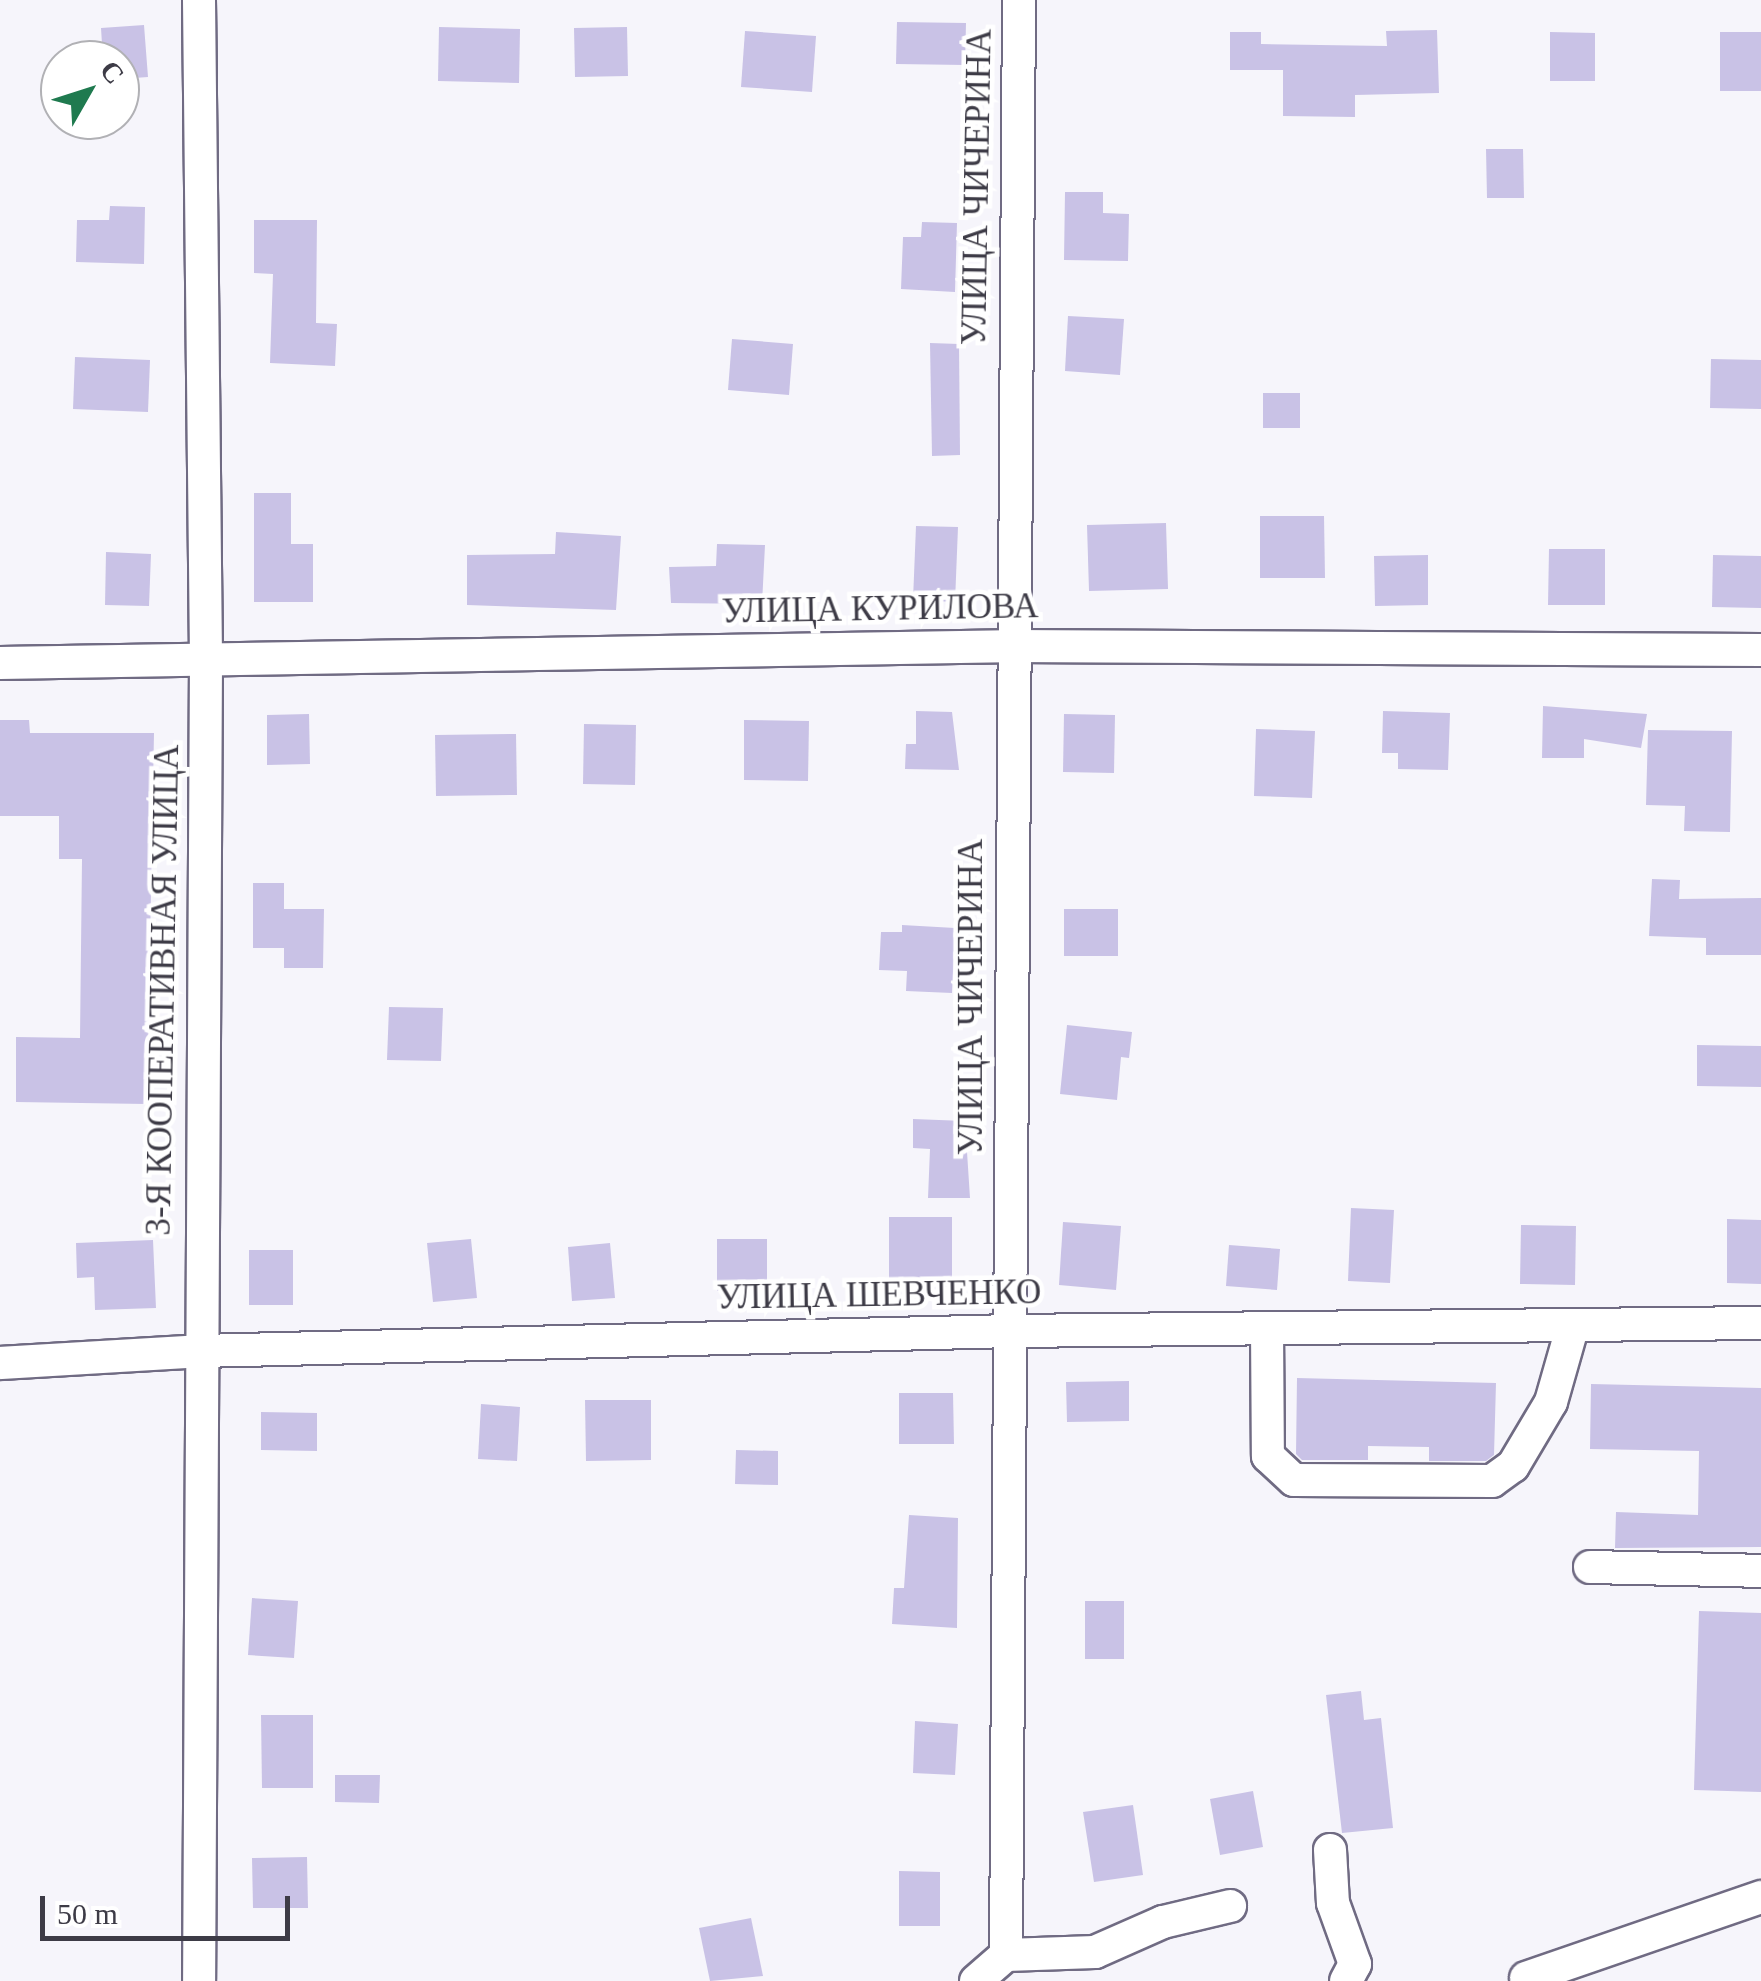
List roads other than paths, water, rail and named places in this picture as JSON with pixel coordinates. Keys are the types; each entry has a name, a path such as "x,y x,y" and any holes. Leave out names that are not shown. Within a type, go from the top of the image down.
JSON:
{"street":[{"name":"3-Я КООПЕРАТИВНАЯ УЛИЦА","path":"199,0 206,661 200,1981"},
{"name":"УЛИЦА ЧИЧЕРИНА","path":"1006,1955 1019,0"},
{"name":"УЛИЦА КУРИЛОВА","path":"0,663 1012,646 1761,650"},
{"name":"УЛИЦА ШЕВЧЕНКО","path":"0,1364 200,1352 1010,1331 1761,1322"},
{"path":"1268,1328 1268,1456 1294,1480 1492,1482 1513,1466 1551,1402 1573,1325"},
{"path":"1590,1566 1761,1571"},
{"path":"1330,1850 1333,1903 1354,1964 1346,1981"},
{"path":"1526,1978 1761,1896"},
{"path":"976,1981 1006,1955 1096,1952 1163,1922 1230,1906"}]}
